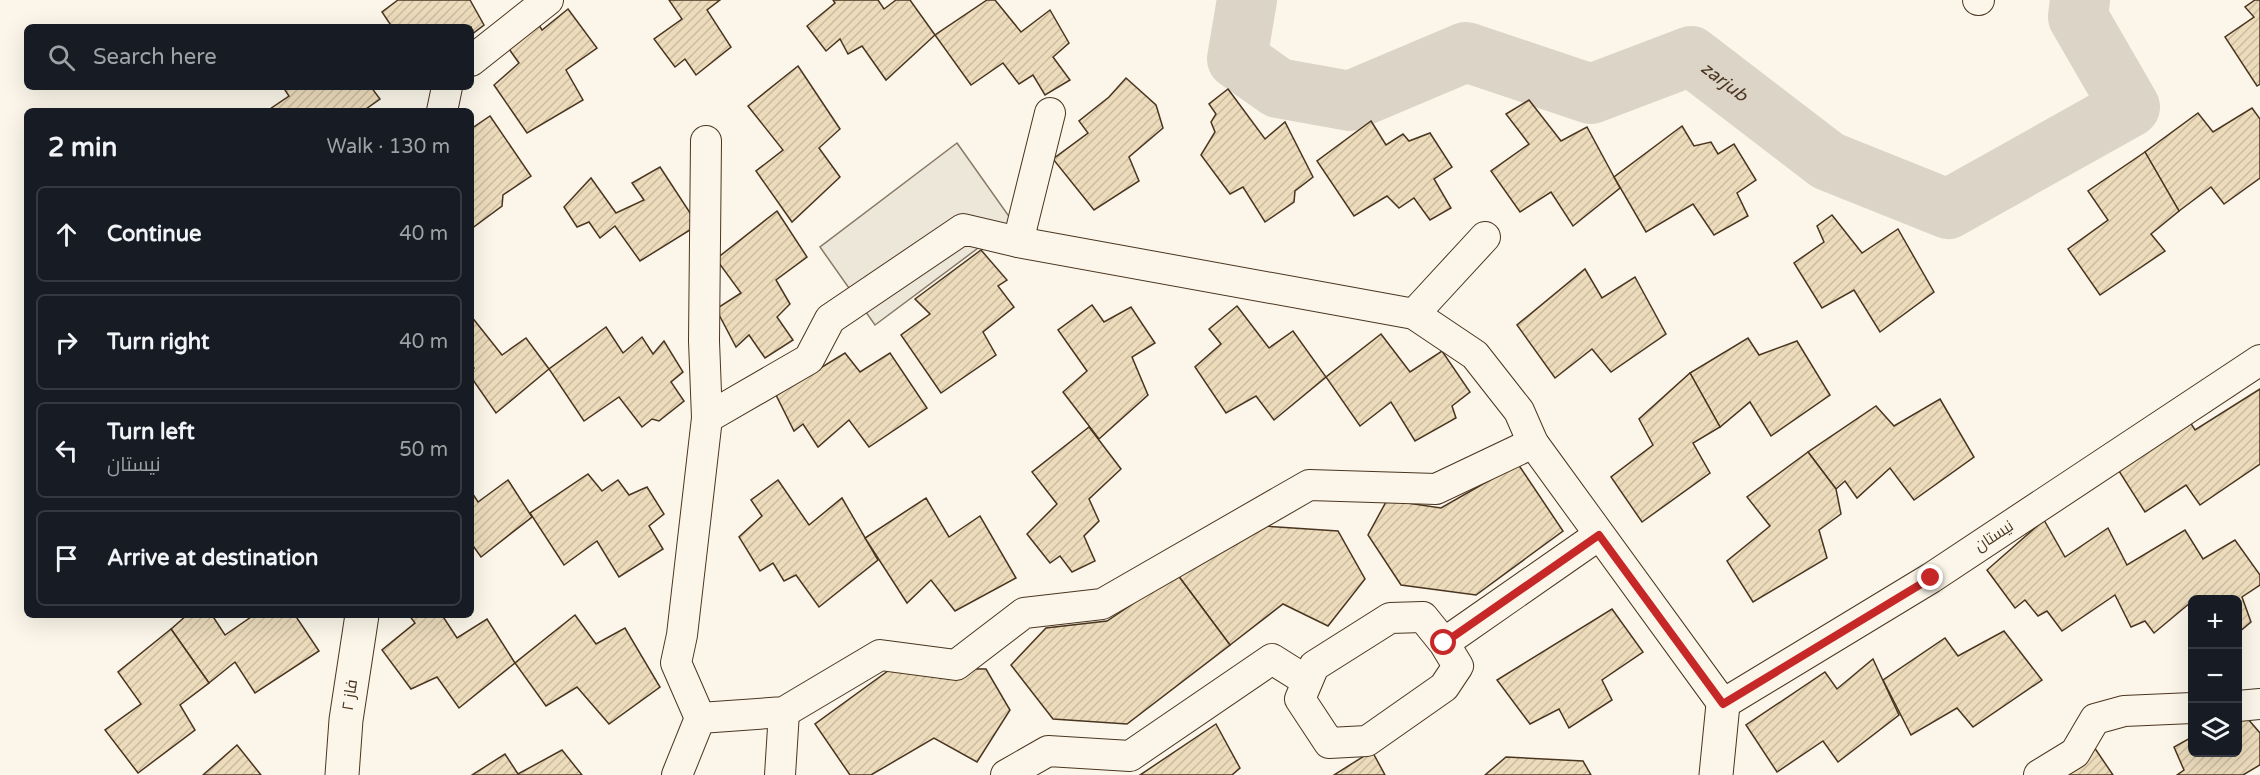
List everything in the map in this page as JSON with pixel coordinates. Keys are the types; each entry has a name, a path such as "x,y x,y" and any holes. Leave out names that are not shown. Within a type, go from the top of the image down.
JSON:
{"street":[{"path":"474,59 548,0"},
{"path":"443,108 446,90"},
{"path":"1018,242 1050,113"},
{"path":"677,775 700,718 676,663 682,635 707,418 704,341 706,141"},
{"path":"707,418 808,359 830,319 963,229 1018,242 1414,314 1475,355 1519,411 1533,444 1723,704 1716,775"},
{"path":"1414,314 1485,237"},
{"name":"نیستان","path":"1723,704 1931,578 2260,360"},
{"path":"700,718 784,712 880,655 956,665 1024,613 1102,604 1309,485 1436,489 1533,444"},
{"path":"1444,643 1599,535"},
{"path":"1423,617 1444,643 1458,666 1444,687 1367,741 1329,743 1300,699 1314,666 1390,618 1423,617"},
{"name":"فاز ۲","path":"342,775 346,720 362,618"},
{"path":"1006,775 1048,751 1130,756 1272,659 1307,681"},
{"path":"2242,706 2260,704"},
{"path":"2039,775 2075,753 2096,719 2124,711 2188,708"},
{"path":"780,775 784,712"}],"shaded area":[{"path":"957,143 1013,222 875,325 820,247"}],"building":[{"path":"398,0 470,0 484,25 474,33 474,24 390,24 382,12"},
{"path":"669,0 720,0 707,10 731,47 696,75 685,59 675,67 654,39 682,19"},
{"path":"833,0 878,0 884,9 896,0 910,0 935,35 886,80 862,46 848,54 840,39 826,51 807,26 835,3"},
{"path":"987,0 995,0 1021,32 1050,10 1069,43 1053,57 1070,80 1045,95 1033,75 1019,84 1003,63 971,85 935,35"},
{"path":"2255,0 2260,0 2260,84 2257,86 2225,37 2254,17 2245,7"},
{"path":"568,9 597,48 566,70 583,100 527,133 494,85 519,63 509,49 538,23 542,30"},
{"path":"798,66 840,129 819,148 840,177 792,222 756,171 783,150 748,106"},
{"path":"1126,78 1156,105 1163,128 1129,157 1139,181 1094,210 1053,159 1088,133 1079,121 1109,97"},
{"path":"1228,89 1265,139 1285,122 1313,177 1295,191 1294,202 1265,222 1243,187 1230,194 1201,155 1215,132 1211,122 1216,114 1209,104"},
{"path":"285,90 373,90 380,99 367,108 271,108 289,96"},
{"path":"1529,100 1561,141 1587,127 1620,188 1573,226 1551,192 1520,212 1491,171 1529,144 1506,114"},
{"path":"2252,108 2260,119 2260,178 2224,204 2211,187 2179,211 2145,152 2198,113 2213,132"},
{"path":"490,116 531,176 503,195 502,206 474,227 474,127"},
{"path":"1371,121 1386,145 1403,134 1409,141 1430,133 1452,167 1434,179 1451,208 1430,220 1414,198 1399,208 1387,196 1354,216 1317,161"},
{"path":"1682,126 1694,146 1711,142 1718,154 1734,144 1756,180 1737,193 1748,216 1714,235 1693,204 1646,232 1614,177"},
{"path":"2145,152 2179,211 2151,234 2165,251 2100,295 2068,249 2108,220 2088,191"},
{"path":"660,167 698,225 640,261 615,226 600,238 589,222 577,227 564,207 591,178 616,213 644,200 632,183"},
{"path":"777,211 807,257 776,280 790,304 777,317 793,340 765,358 749,335 736,347 716,309 741,293 716,259"},
{"path":"1832,215 1862,253 1898,229 1934,292 1880,332 1854,290 1822,308 1794,263 1824,242 1817,226"},
{"path":"981,250 1007,280 998,286 1014,307 983,332 996,355 941,393 901,335 930,314 915,299"},
{"path":"1585,269 1602,298 1635,277 1666,334 1611,372 1592,349 1555,378 1517,325"},
{"path":"1092,305 1104,322 1131,307 1155,343 1132,357 1148,395 1099,439 1063,392 1087,371 1058,330"},
{"path":"1237,306 1269,348 1293,331 1326,377 1274,420 1256,396 1226,413 1195,367 1221,344 1209,329"},
{"path":"474,320 502,355 526,338 549,369 496,413 474,381"},
{"path":"606,327 623,353 642,337 653,354 664,341 683,372 671,382 684,401 659,421 652,419 642,427 619,397 584,421 549,369"},
{"path":"1381,334 1410,372 1442,351 1470,392 1452,406 1456,418 1415,441 1391,402 1360,426 1326,377"},
{"path":"1748,338 1759,355 1797,341 1830,395 1771,436 1750,402 1720,427 1690,373"},
{"path":"845,353 860,372 890,353 927,408 869,447 849,420 818,447 803,424 794,431 776,395"},
{"path":"1690,373 1720,427 1693,443 1710,473 1642,522 1611,477 1653,445 1639,419"},
{"path":"2260,389 2260,464 2200,505 2186,485 2145,512 2117,468 2183,411 2195,430"},
{"path":"1940,399 1974,457 1914,500 1890,468 1857,498 1845,481 1836,489 1808,452 1876,406 1894,426"},
{"path":"1089,427 1121,469 1089,499 1099,521 1084,536 1095,561 1072,572 1060,556 1050,563 1027,534 1057,504 1032,472"},
{"path":"1808,452 1836,489 1841,514 1819,530 1827,558 1753,602 1727,561 1770,526 1747,497"},
{"path":"1518,464 1563,531 1476,595 1401,585 1368,535 1387,500 1441,508"},
{"path":"588,474 602,491 618,480 629,495 647,487 664,514 649,526 663,549 619,577 597,541 564,565 530,513"},
{"path":"508,480 532,517 481,557 474,547 474,496 478,502"},
{"path":"778,480 809,525 842,498 878,560 819,607 796,575 784,581 773,563 760,571 739,537 762,516 751,500"},
{"path":"926,498 949,537 980,516 1016,578 955,611 931,580 907,603 865,538"},
{"path":"2044,520 2065,557 2108,528 2127,565 2185,530 2203,559 2235,540 2260,575 2260,585 2242,597 2242,595 2188,595 2188,605 2154,633 2145,621 2131,627 2115,595 2062,631 2047,611 2038,616 2025,600 2015,608 1987,570"},
{"path":"1264,526 1338,531 1365,579 1328,626 1283,604 1230,645 1177,574"},
{"path":"1177,574 1230,645 1127,724 1053,719 1011,665 1046,628 1107,621"},
{"path":"2242,597 2251,622 2242,630"},
{"path":"1612,609 1643,652 1602,680 1612,700 1569,728 1559,709 1530,724 1497,680"},
{"path":"575,615 596,644 625,628 660,687 609,724 577,687 546,706 515,663"},
{"path":"184,618 214,618 225,635 250,618 297,618 319,651 255,693 235,662 209,683 171,629"},
{"path":"411,618 444,618 457,638 487,619 515,663 459,708 437,677 411,689 382,650 415,623"},
{"path":"171,629 209,683 180,705 195,730 138,773 105,730 141,704 118,672"},
{"path":"2004,631 2042,680 1973,727 1957,708 1911,735 1883,680 1945,638 1958,656"},
{"path":"1873,659 1899,715 1838,762 1823,741 1777,772 1746,725 1825,672 1837,689"},
{"path":"892,668 986,669 1010,710 977,762 934,738 871,775 850,775 815,724"},
{"path":"2242,712 2260,733 2260,765 2243,775 2177,775 2184,770 2174,747 2188,739 2188,757 2242,757"},
{"path":"1216,724 1240,768 1232,775 1140,775"},
{"path":"2092,744 2113,775 2039,775"},
{"path":"237,745 261,775 203,775"},
{"path":"562,750 582,775 472,775 505,754 518,774"},
{"path":"1372,751 1385,775 1334,775"},
{"path":"1506,757 1583,761 1591,775 1485,775"}],"waterway":[{"name":"zarjub","path":"1247,0 1237,59 1278,88 1350,101 1466,52 1591,94 1691,56 1828,161 1948,209 2130,107 2078,17 2080,0"}],"route":[{"path":"1444,643 1599,535 1723,704 1931,578"}]}
